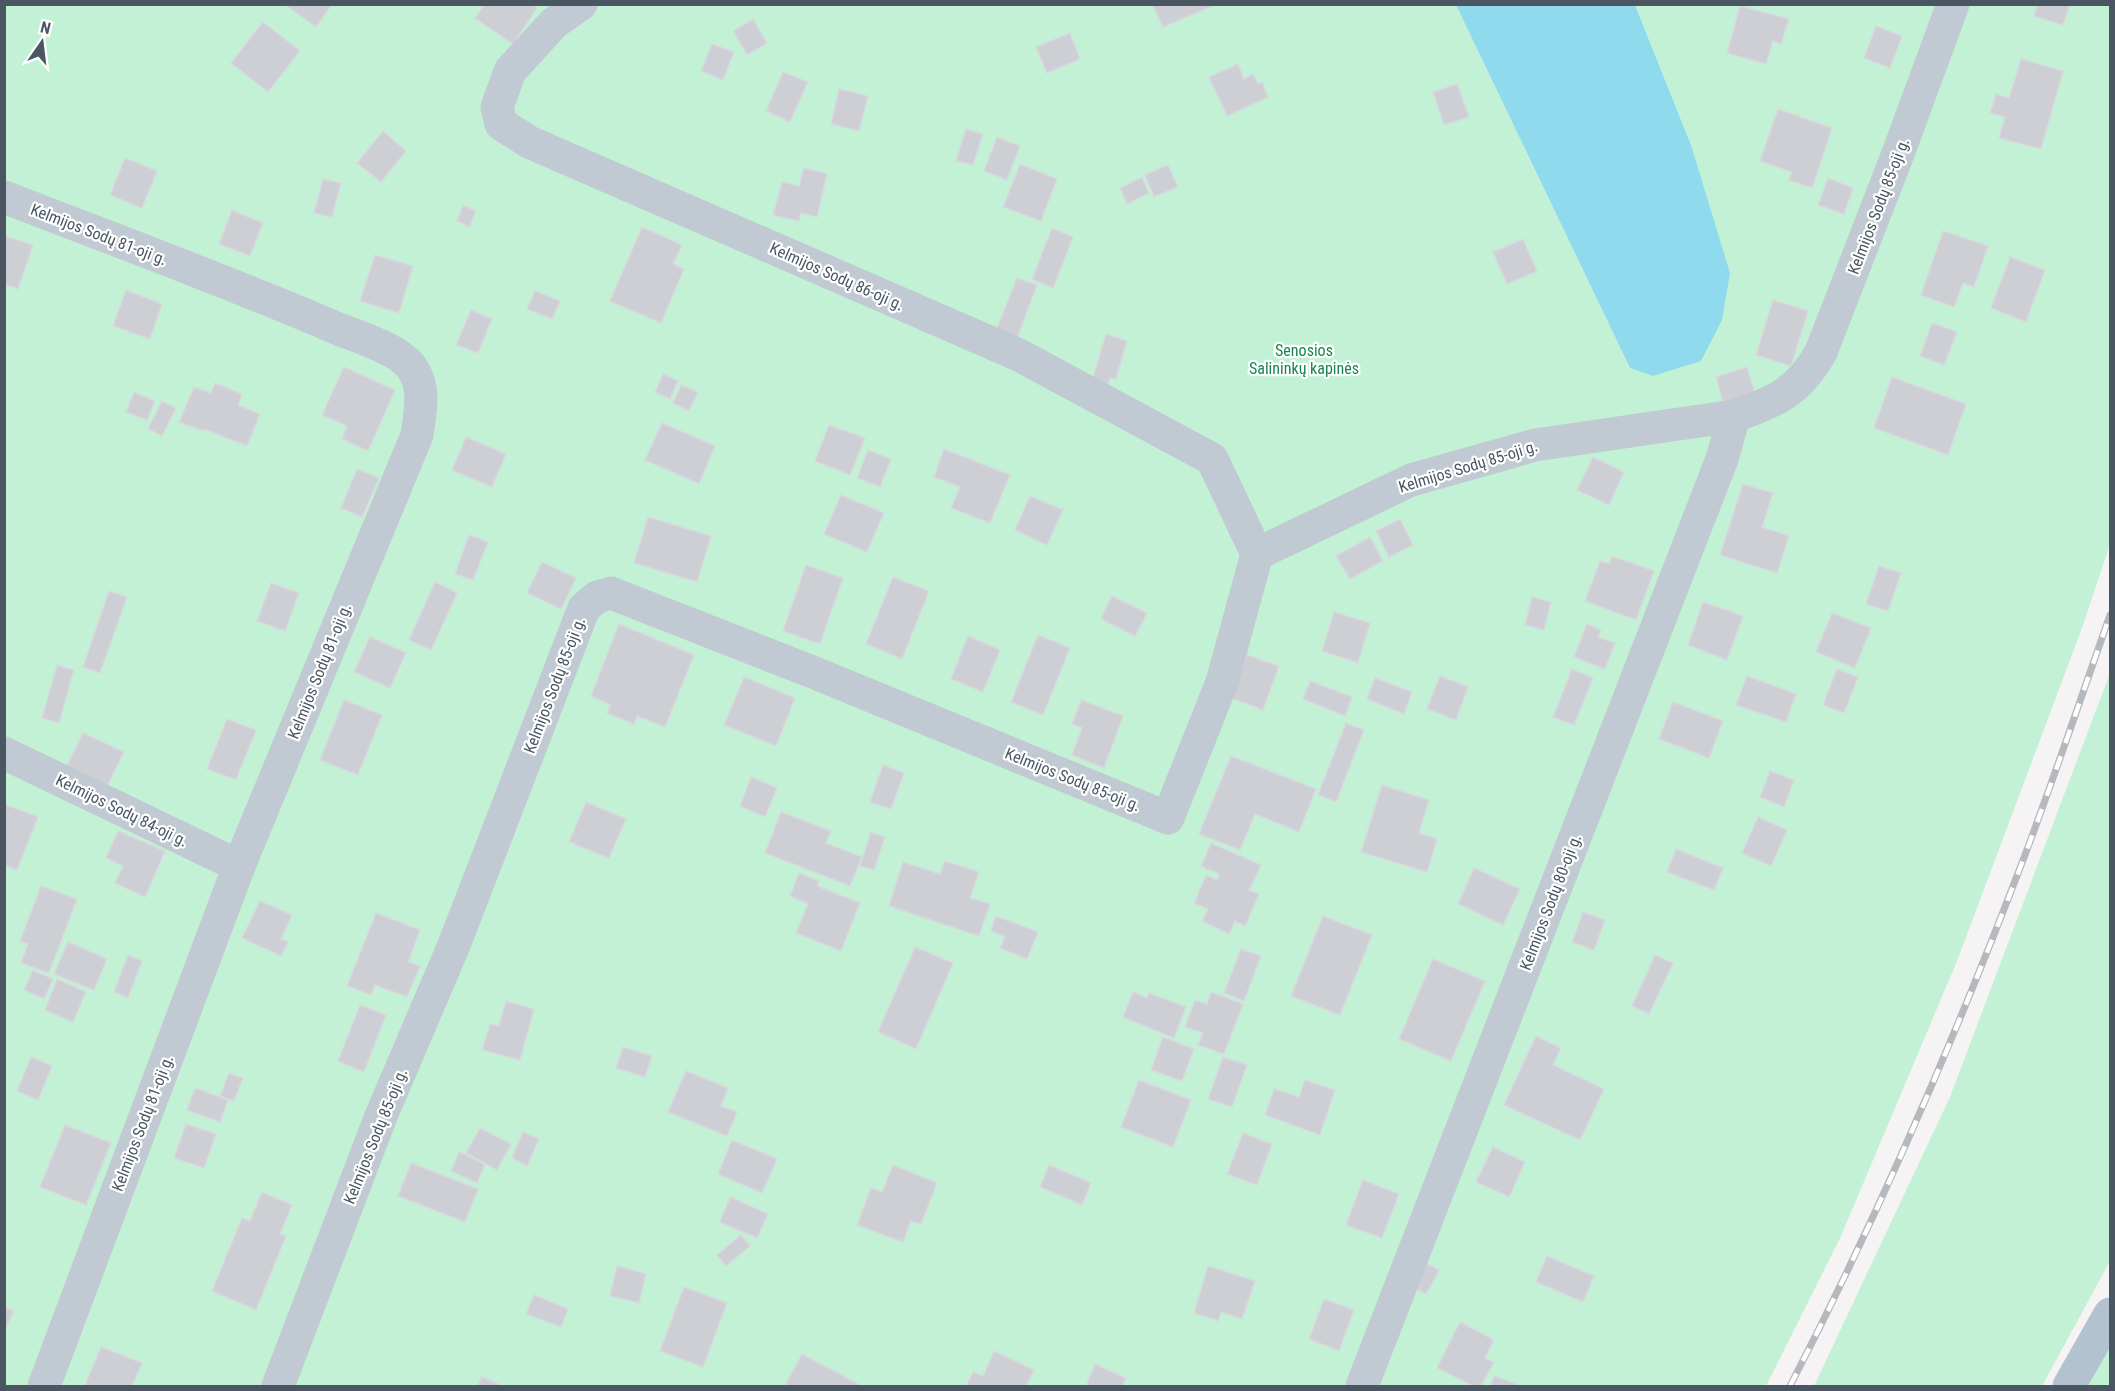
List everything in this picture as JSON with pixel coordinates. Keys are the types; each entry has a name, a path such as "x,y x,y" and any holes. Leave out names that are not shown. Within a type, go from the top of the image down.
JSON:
{"main road":[{"path":"2069,1386 2110,1314"}],"street":[{"name":"Kelmijos Sodų 86-oji g.","path":"581,4 554,23 510,71 497,107 501,124 529,142 1019,355 1212,459 1257,554"},
{"name":"Kelmijos Sodų 85-oji g.","path":"278,1386 381,1116 454,945 584,608 597,597 612,593 815,673 1168,818 1222,682 1257,554 1411,480 1536,444 1734,416 1762,406 1798,384 1810,371 1821,352 1953,4"},
{"name":"Kelmijos Sodų 81-oji g.","path":"4,197 298,312 397,354 412,368 421,387 422,406 417,435 239,866 44,1386"},
{"name":"Kelmijos Sodų 80-oji g.","path":"1362,1386 1722,459 1734,416"},
{"name":"Kelmijos Sodų 84-oji g.","path":"4,753 239,866"}],"green space":[{"name":"Senosios Salininkų kapinės","path":"5,5 1456,5 1630,368 1691,145 1635,5 2110,5 2110,544 2082,628 1957,961 1841,1236 1766,1386 5,1386"},
{"path":"2110,673 2110,1261 2042,1386 1814,1386 1950,1097"},
{"path":"2110,1346 2110,1386 2088,1386"}],"water":[{"path":"1456,5 1635,5 1691,145 1730,273 1722,320 1701,361 1653,376 1630,368"}],"building":[{"path":"284,4 332,4 316,27"},
{"path":"485,4 532,4 537,8 513,44 475,18"},
{"path":"1152,4 1209,4 1210,7 1163,27"},
{"path":"2038,4 2070,4 2063,25 2034,16"},
{"path":"1740,6 1789,19 1781,44 1773,41 1766,64 1727,53"},
{"path":"753,19 767,43 747,55 733,31"},
{"path":"263,22 300,51 268,92 231,63"},
{"path":"1876,26 1902,36 1890,68 1864,58"},
{"path":"1070,33 1080,59 1047,73 1036,47"},
{"path":"712,44 734,52 723,80 701,71"},
{"path":"2021,59 2063,71 2041,149 1999,138 2005,117 1990,113 1996,94 2009,98"},
{"path":"1238,64 1244,79 1253,74 1258,84 1262,82 1268,97 1227,116 1209,77"},
{"path":"783,72 808,82 790,122 766,111"},
{"path":"1457,84 1469,117 1444,125 1433,92"},
{"path":"839,89 868,96 859,131 831,124"},
{"path":"1778,109 1832,128 1812,188 1789,180 1792,172 1760,161"},
{"path":"966,129 983,134 973,165 956,161"},
{"path":"383,131 406,151 381,182 357,163"},
{"path":"997,137 1020,146 1007,180 984,171"},
{"path":"125,158 157,171 142,208 110,195"},
{"path":"1020,164 1057,179 1041,221 1003,207"},
{"path":"1168,165 1178,187 1154,197 1145,175"},
{"path":"804,168 827,174 817,217 801,213 799,221 773,215 782,182 799,186"},
{"path":"1142,177 1149,193 1127,204 1120,188"},
{"path":"1828,178 1853,188 1844,214 1818,205"},
{"path":"323,179 341,183 332,217 314,213"},
{"path":"463,205 476,211 469,227 457,221"},
{"path":"232,210 263,223 250,256 219,244"},
{"path":"642,227 682,245 673,264 684,269 661,323 610,301"},
{"path":"1052,228 1073,237 1053,288 1032,279"},
{"path":"1943,231 1988,246 1974,287 1963,283 1954,307 1921,295"},
{"path":"5,236 33,245 18,289 4,284"},
{"path":"1523,239 1537,271 1507,284 1493,252"},
{"path":"375,255 413,266 399,313 360,301"},
{"path":"2010,257 2045,270 2026,322 1991,308"},
{"path":"1017,278 1037,285 1016,341 995,333"},
{"path":"126,290 162,304 150,339 113,326"},
{"path":"535,291 560,301 552,319 527,309"},
{"path":"1773,300 1808,311 1791,366 1756,355"},
{"path":"471,310 492,319 478,353 456,345"},
{"path":"1932,323 1957,332 1944,365 1920,356"},
{"path":"1106,334 1127,341 1116,379 1110,378 1107,386 1092,381"},
{"path":"344,367 395,390 368,451 342,439 347,426 322,415"},
{"path":"1747,367 1755,393 1723,403 1716,377"},
{"path":"663,374 678,381 670,399 655,392"},
{"path":"1892,377 1966,404 1948,455 1874,428"},
{"path":"215,383 242,394 238,405 260,414 247,446 179,422 194,387 211,393"},
{"path":"681,385 698,392 689,411 673,403"},
{"path":"134,392 155,401 147,420 126,412"},
{"path":"162,401 176,408 162,436 148,429"},
{"path":"662,423 715,446 699,484 645,460"},
{"path":"829,425 865,438 850,475 815,461"},
{"path":"466,437 506,454 492,487 452,470"},
{"path":"944,449 1010,475 990,523 951,508 960,487 934,477"},
{"path":"868,450 891,459 880,487 857,478"},
{"path":"1593,457 1624,472 1609,505 1577,490"},
{"path":"357,469 379,478 362,517 341,508"},
{"path":"1743,484 1773,493 1762,527 1789,536 1777,573 1720,555"},
{"path":"841,495 884,513 867,552 824,534"},
{"path":"1030,496 1063,510 1047,545 1015,530"},
{"path":"648,517 711,536 697,582 634,563"},
{"path":"1400,519 1413,545 1389,557 1376,531"},
{"path":"469,535 488,542 473,580 455,574"},
{"path":"1370,537 1383,561 1350,579 1336,556"},
{"path":"1612,556 1654,571 1636,620 1585,601 1600,561 1609,564"},
{"path":"542,562 576,578 561,609 527,593"},
{"path":"806,565 843,578 820,644 783,631"},
{"path":"1879,566 1901,573 1888,611 1866,604"},
{"path":"893,577 929,591 902,659 866,644"},
{"path":"435,582 457,593 431,650 409,640"},
{"path":"271,583 299,593 285,631 257,621"},
{"path":"109,591 127,597 100,673 83,667"},
{"path":"1112,596 1147,613 1135,636 1101,619"},
{"path":"1532,597 1551,602 1544,630 1525,625"},
{"path":"1703,602 1743,616 1727,660 1688,645"},
{"path":"1334,612 1370,623 1358,663 1322,651"},
{"path":"1832,613 1871,628 1855,668 1816,652"},
{"path":"619,624 694,655 665,727 637,716 634,724 607,713 611,705 591,696"},
{"path":"1587,624 1601,630 1598,637 1615,643 1605,669 1574,657"},
{"path":"1038,635 1070,648 1043,715 1011,702"},
{"path":"968,636 1000,650 983,692 951,679"},
{"path":"370,637 406,653 390,688 354,672"},
{"path":"1247,655 1279,666 1263,710 1231,698"},
{"path":"57,665 74,670 59,723 42,718"},
{"path":"1572,669 1593,678 1574,725 1553,717"},
{"path":"1837,669 1858,677 1844,713 1823,705"},
{"path":"1440,676 1468,687 1456,720 1427,709"},
{"path":"1747,676 1796,694 1786,722 1736,705"},
{"path":"744,677 795,698 776,746 724,725"},
{"path":"1375,678 1412,692 1404,714 1367,699"},
{"path":"1310,681 1352,697 1345,716 1303,699"},
{"path":"344,700 382,715 358,775 320,760"},
{"path":"1081,700 1123,716 1104,768 1072,755 1082,728 1072,724"},
{"path":"1673,702 1723,721 1709,758 1659,739"},
{"path":"227,719 256,730 236,780 207,769"},
{"path":"1346,723 1364,730 1336,802 1318,795"},
{"path":"83,733 124,752 104,792 64,772"},
{"path":"1231,756 1316,789 1299,832 1255,814 1240,850 1199,834"},
{"path":"883,765 904,773 891,809 870,802"},
{"path":"1770,771 1794,780 1784,807 1760,797"},
{"path":"751,777 777,788 765,817 740,806"},
{"path":"1382,785 1429,800 1419,833 1437,839 1427,872 1361,852"},
{"path":"586,802 626,819 609,858 569,842"},
{"path":"4,804 38,817 17,870 4,865"},
{"path":"781,812 831,831 826,843 862,857 850,886 765,853"},
{"path":"1758,817 1787,830 1771,866 1742,853"},
{"path":"118,831 165,851 145,897 115,883 123,866 106,858"},
{"path":"871,832 885,837 874,870 860,866"},
{"path":"1211,843 1261,865 1249,890 1259,894 1245,926 1235,921 1229,934 1202,921 1208,909 1194,903 1206,875 1217,880 1219,874 1201,866"},
{"path":"1676,849 1723,868 1714,890 1667,872"},
{"path":"945,861 979,872 970,898 990,904 979,936 889,906 903,862 940,874"},
{"path":"1474,868 1520,889 1503,925 1458,904"},
{"path":"799,873 819,881 817,886 860,903 841,951 796,933 808,904 790,896"},
{"path":"41,886 77,899 49,973 21,963 28,944 20,941"},
{"path":"260,901 292,915 281,939 288,942 281,956 242,938"},
{"path":"1583,912 1605,920 1594,950 1572,942"},
{"path":"376,913 420,930 408,962 420,966 407,997 375,985 371,995 347,986"},
{"path":"996,916 1038,932 1027,959 1000,948 1005,937 991,931"},
{"path":"1323,916 1372,935 1340,1015 1291,996"},
{"path":"68,942 107,959 94,990 54,974"},
{"path":"915,947 953,963 916,1049 878,1032"},
{"path":"1241,949 1261,956 1244,1001 1224,993"},
{"path":"128,955 142,961 128,998 114,992"},
{"path":"1655,955 1673,963 1649,1014 1632,1006"},
{"path":"1433,959 1485,981 1451,1061 1399,1039"},
{"path":"33,970 53,979 44,999 24,990"},
{"path":"57,979 86,992 73,1022 45,1010"},
{"path":"1133,992 1147,998 1149,993 1186,1007 1174,1038 1123,1017"},
{"path":"1211,992 1243,1004 1224,1054 1198,1045 1203,1033 1185,1027 1195,1000 1207,1004"},
{"path":"506,1001 534,1009 520,1060 482,1050 490,1024 499,1026"},
{"path":"360,1005 386,1015 364,1072 338,1061"},
{"path":"1536,1036 1561,1048 1553,1065 1604,1089 1580,1140 1504,1105"},
{"path":"1163,1037 1194,1049 1182,1081 1151,1070"},
{"path":"623,1047 652,1056 645,1077 616,1068"},
{"path":"31,1057 52,1066 38,1100 17,1091"},
{"path":"1223,1057 1247,1065 1232,1107 1208,1099"},
{"path":"686,1071 728,1088 721,1106 737,1112 727,1136 668,1112"},
{"path":"229,1073 243,1078 234,1101 220,1096"},
{"path":"1139,1080 1191,1100 1173,1147 1121,1127"},
{"path":"1305,1080 1335,1090 1320,1135 1265,1115 1274,1089 1299,1097"},
{"path":"195,1088 228,1100 220,1122 187,1110"},
{"path":"186,1124 216,1134 204,1168 174,1158"},
{"path":"65,1125 111,1143 86,1205 40,1187"},
{"path":"480,1128 511,1144 497,1170 466,1153"},
{"path":"523,1132 539,1139 527,1166 512,1158"},
{"path":"1243,1133 1272,1144 1257,1185 1227,1174"},
{"path":"732,1140 777,1159 762,1193 718,1174"},
{"path":"1493,1147 1525,1162 1509,1197 1476,1182"},
{"path":"459,1152 485,1164 477,1183 451,1171"},
{"path":"411,1163 478,1189 465,1222 398,1196"},
{"path":"893,1165 937,1183 921,1224 911,1221 903,1242 857,1225 871,1188 882,1192"},
{"path":"1049,1165 1091,1183 1082,1205 1040,1187"},
{"path":"1363,1180 1399,1194 1382,1238 1346,1225"},
{"path":"262,1192 292,1205 280,1234 286,1236 256,1310 212,1291 242,1218 250,1221"},
{"path":"730,1197 768,1214 757,1238 720,1222"},
{"path":"741,1235 750,1246 726,1266 717,1255"},
{"path":"1547,1256 1594,1276 1583,1302 1536,1282"},
{"path":"1425,1263 1439,1270 1426,1294 1413,1287"},
{"path":"617,1266 646,1274 639,1303 610,1296"},
{"path":"1208,1266 1255,1281 1242,1319 1221,1312 1218,1321 1194,1313"},
{"path":"684,1287 727,1303 703,1367 660,1351"},
{"path":"534,1295 568,1309 561,1327 526,1314"},
{"path":"1324,1299 1354,1310 1339,1351 1309,1339"},
{"path":"4,1307 14,1311 4,1332"},
{"path":"1460,1322 1494,1340 1485,1358 1494,1362 1481,1386 1473,1386 1437,1368"},
{"path":"101,1347 142,1363 132,1386 85,1385"},
{"path":"994,1351 1034,1370 1026,1386 966,1386 973,1372 983,1376"},
{"path":"802,1354 862,1386 785,1386"},
{"path":"1095,1364 1126,1378 1122,1386 1086,1386"},
{"path":"1494,1376 1522,1386 1490,1386"},
{"path":"482,1377 503,1386 477,1386"}],"railway":[{"path":"1790,1386 1855,1256 1972,990 2036,825 2110,615"}]}
